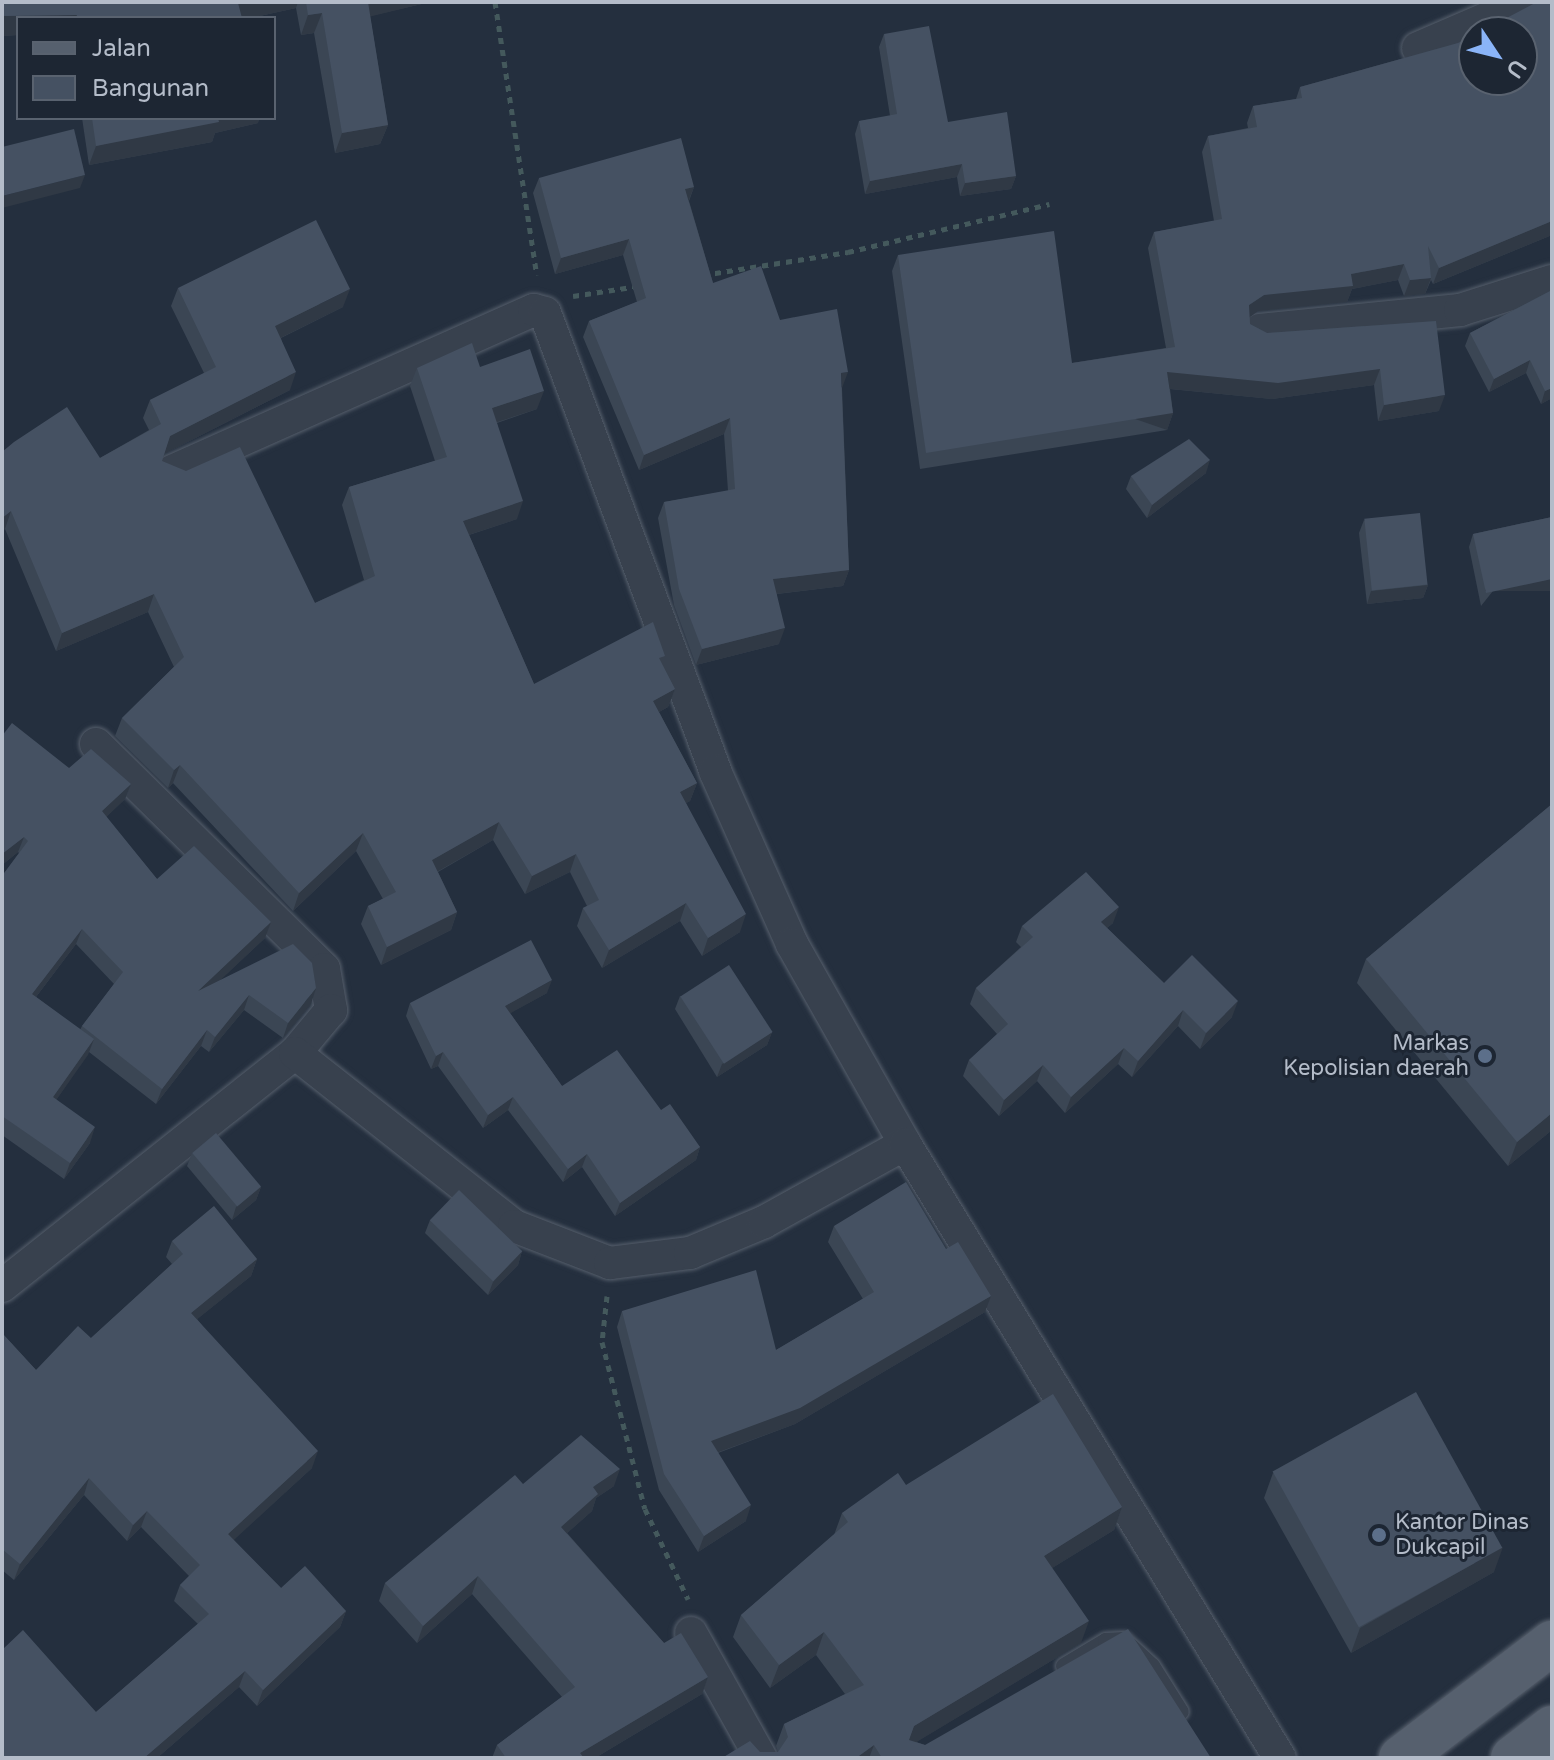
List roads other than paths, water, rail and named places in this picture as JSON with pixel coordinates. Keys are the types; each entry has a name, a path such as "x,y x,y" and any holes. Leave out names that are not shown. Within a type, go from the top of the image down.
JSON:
{"main road":[{"path":"1401,1758 1552,1643"},
{"path":"1513,1758 1552,1728"}],"street":[{"path":"1418,48 1525,2"},
{"path":"1260,330 1460,310 1552,281"},
{"path":"172,471 541,306 715,771 792,944 905,1144 1280,1758"},
{"path":"2,1286 295,1053 331,1010 324,969 96,744"},
{"path":"295,1053 514,1226 610,1263 690,1253 764,1222 905,1144"},
{"path":"691,1633 761,1758"}],"lane":[{"path":"1041,1680 1106,1641 1124,1640 1152,1666 1194,1732"}],"place":[{"name":"Markas Kepolisian daerah","path":"1485,1056"},
{"name":"Kantor Dinas Dukcapil","path":"1379,1535"}]}
